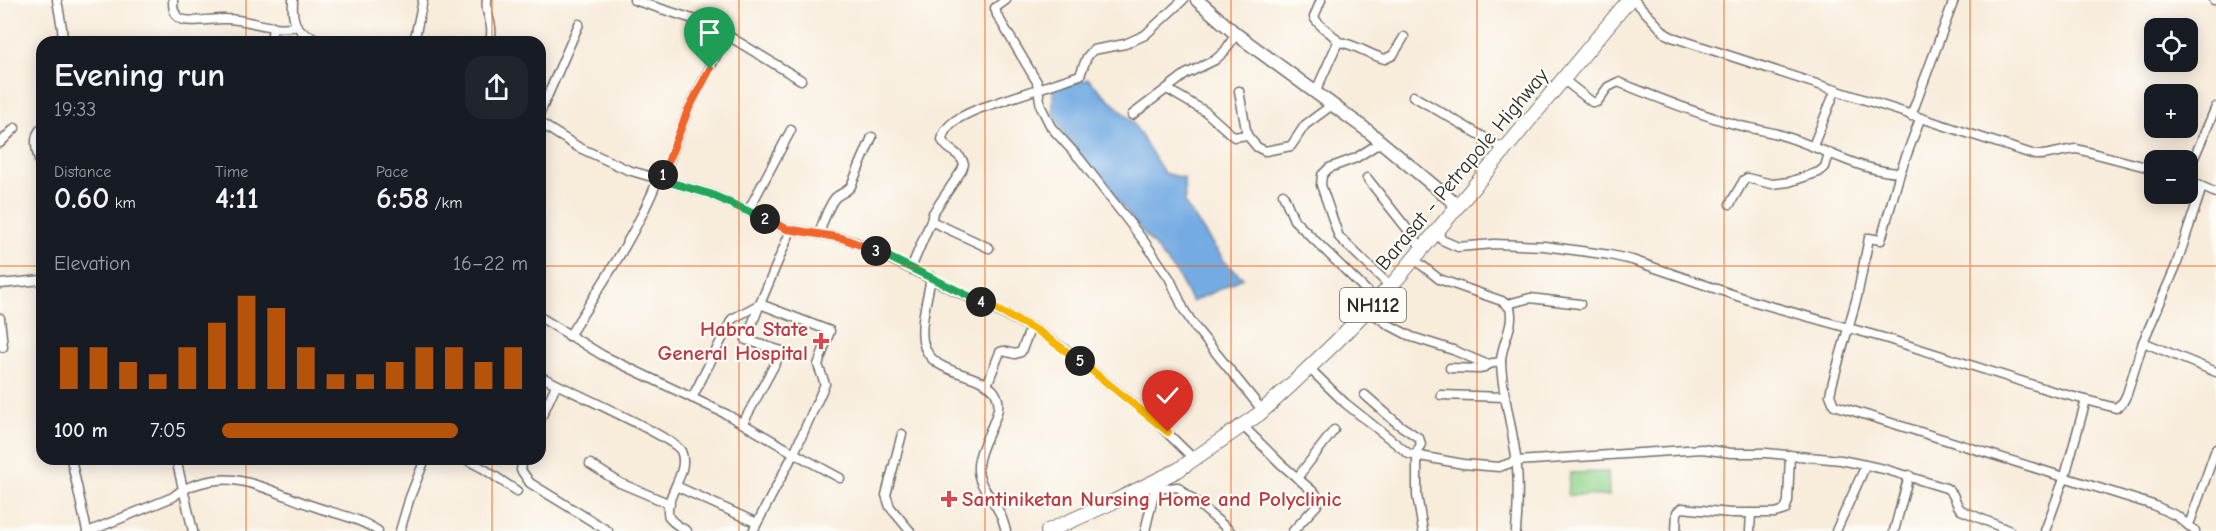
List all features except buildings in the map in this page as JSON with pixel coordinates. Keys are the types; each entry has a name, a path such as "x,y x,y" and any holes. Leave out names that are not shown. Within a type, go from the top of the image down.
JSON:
{"highway":[{"name":"Barasat - Petrapole Highway","path":"1048,531 1156,485 1263,411 1390,286 1506,150 1629,0"}],"main road":[{"path":"1197,0 1236,34 1381,142 1458,206"}],"street":[{"path":"57,0 62,36"},
{"path":"173,0 174,10 178,17 185,20 232,19 287,29 296,26"},
{"path":"293,0 292,18 296,26 312,36"},
{"path":"415,36 423,0"},
{"path":"487,0 485,7 492,29 491,36"},
{"path":"634,0 702,22 801,80"},
{"path":"1006,0 995,8 997,15 1037,82 1041,107 1051,127 1080,159 1146,244 1170,279 1184,310 1195,327 1263,411"},
{"path":"911,268 932,222 933,213 964,164 961,157 942,140 946,129 963,116 1080,75 1087,57 1093,50 1125,44 1145,35 1183,0"},
{"path":"1321,0 1314,17 1316,22 1338,42 1351,44 1368,54 1385,59 1393,55 1404,37"},
{"path":"1634,0 1666,34 1672,37 1836,89 1920,119 2035,155 2077,149 2144,166"},
{"path":"1911,116 1954,0"},
{"path":"546,99 579,24"},
{"path":"272,36 273,26"},
{"path":"1132,115 1186,74 1215,60 1225,51 1236,34"},
{"path":"569,336 648,206 688,110 727,35"},
{"path":"1315,93 1338,42"},
{"path":"1564,80 1592,102 1597,102 1608,87 1618,82 1696,112 1734,124 1784,135 1845,160 1885,172 1900,173"},
{"path":"1167,89 1206,112 1234,137 1248,135"},
{"path":"1813,146 1836,89"},
{"path":"1239,91 1248,135 1257,147 1266,151 1291,146 1305,125 1332,105"},
{"path":"1413,96 1506,150"},
{"path":"2197,150 2216,107"},
{"path":"1920,119 1900,173 1881,240 1869,238 1857,297 1830,395 1834,405 2153,505 2192,528 2213,470 2216,449"},
{"path":"546,127 578,147 628,170 710,194 791,230 857,243 1031,327 1069,352 1135,404 1162,426 1195,460"},
{"path":"0,143 15,128"},
{"path":"748,211 791,130"},
{"path":"819,234 826,214 836,197 847,192 851,186 872,137"},
{"path":"1381,142 1356,158 1329,168 1322,175 1321,185 1339,237 1390,286"},
{"path":"1730,204 1744,180 1748,178 1772,184 1789,183 1819,172 1825,167 1829,153"},
{"path":"1367,178 1418,254 1439,279 1508,304 1530,298 1580,303"},
{"path":"2198,185 2216,193"},
{"path":"1437,231 1442,240 1458,247 1494,244 1544,246 1632,260 1752,301 1847,327 2116,408 2120,406 2127,394 2143,342 2176,266 2202,187"},
{"path":"1283,194 1294,220 1389,325 1412,337 1490,364"},
{"path":"932,222 989,248"},
{"path":"743,423 782,351 746,340 791,230"},
{"path":"931,278 923,326 924,347 928,354 942,366 987,385 995,393 999,402 978,459 978,471 981,483 998,509 1006,531"},
{"path":"0,284 36,280"},
{"path":"676,486 755,527 794,453 825,384 818,364 830,332 760,304 732,319 692,398"},
{"path":"1508,304 1512,314 1501,362 1516,461 1516,531"},
{"path":"0,318 3,347"},
{"path":"546,320 602,355 743,423 840,478"},
{"path":"987,385 1000,352 1018,354 1021,352 1031,327"},
{"path":"2143,342 2216,372"},
{"path":"1450,368 1480,369 1501,362"},
{"path":"1309,368 1376,429 1399,447 1416,456 1499,467 1516,461 1702,449 1731,453 1826,458 1909,475 1946,488 1952,491 1961,510 2010,531"},
{"path":"546,379 658,434 680,449 682,467 668,515 670,520 687,531"},
{"path":"546,407 556,385"},
{"path":"1365,395 1398,424 1419,438 1421,444 1416,456 1417,495 1423,531"},
{"path":"1441,395 1505,397"},
{"path":"2045,531 2065,476 2086,400"},
{"path":"1243,426 1316,494 1318,501 1314,510 1293,531"},
{"path":"1298,478 1334,430"},
{"path":"902,434 886,495 890,507 910,531"},
{"path":"1676,531 1677,512 1682,508 1709,512 1781,513 1787,508 1790,455"},
{"path":"590,464 620,483 670,504"},
{"path":"72,465 88,531 206,482 235,480 345,515 378,531"},
{"path":"177,465 193,531"},
{"path":"400,531 422,465"},
{"path":"476,465 517,492"},
{"path":"522,465 521,471 530,483 608,531"},
{"path":"1836,531 1866,465"},
{"path":"1894,531 1909,475"},
{"path":"1145,531 1156,485 1178,487 1230,531"},
{"path":"1750,531 1751,513"}],"green space":[{"path":"1608,472 1609,496 1568,495 1570,473"}],"water":[{"path":"1088,79 1132,121 1164,173 1184,178 1185,204 1225,262 1243,278 1192,302 1177,274 1067,138 1053,113 1053,89"}],"place":[{"name":"Habra State General Hospital","path":"821,341"},
{"name":"Santiniketan Nursing Home and Polyclinic","path":"949,499"}],"route":[{"path":"710,69 688,110 662,180 726,200 787,229 842,238 857,243 1022,322 1069,352 1168,432"}]}
